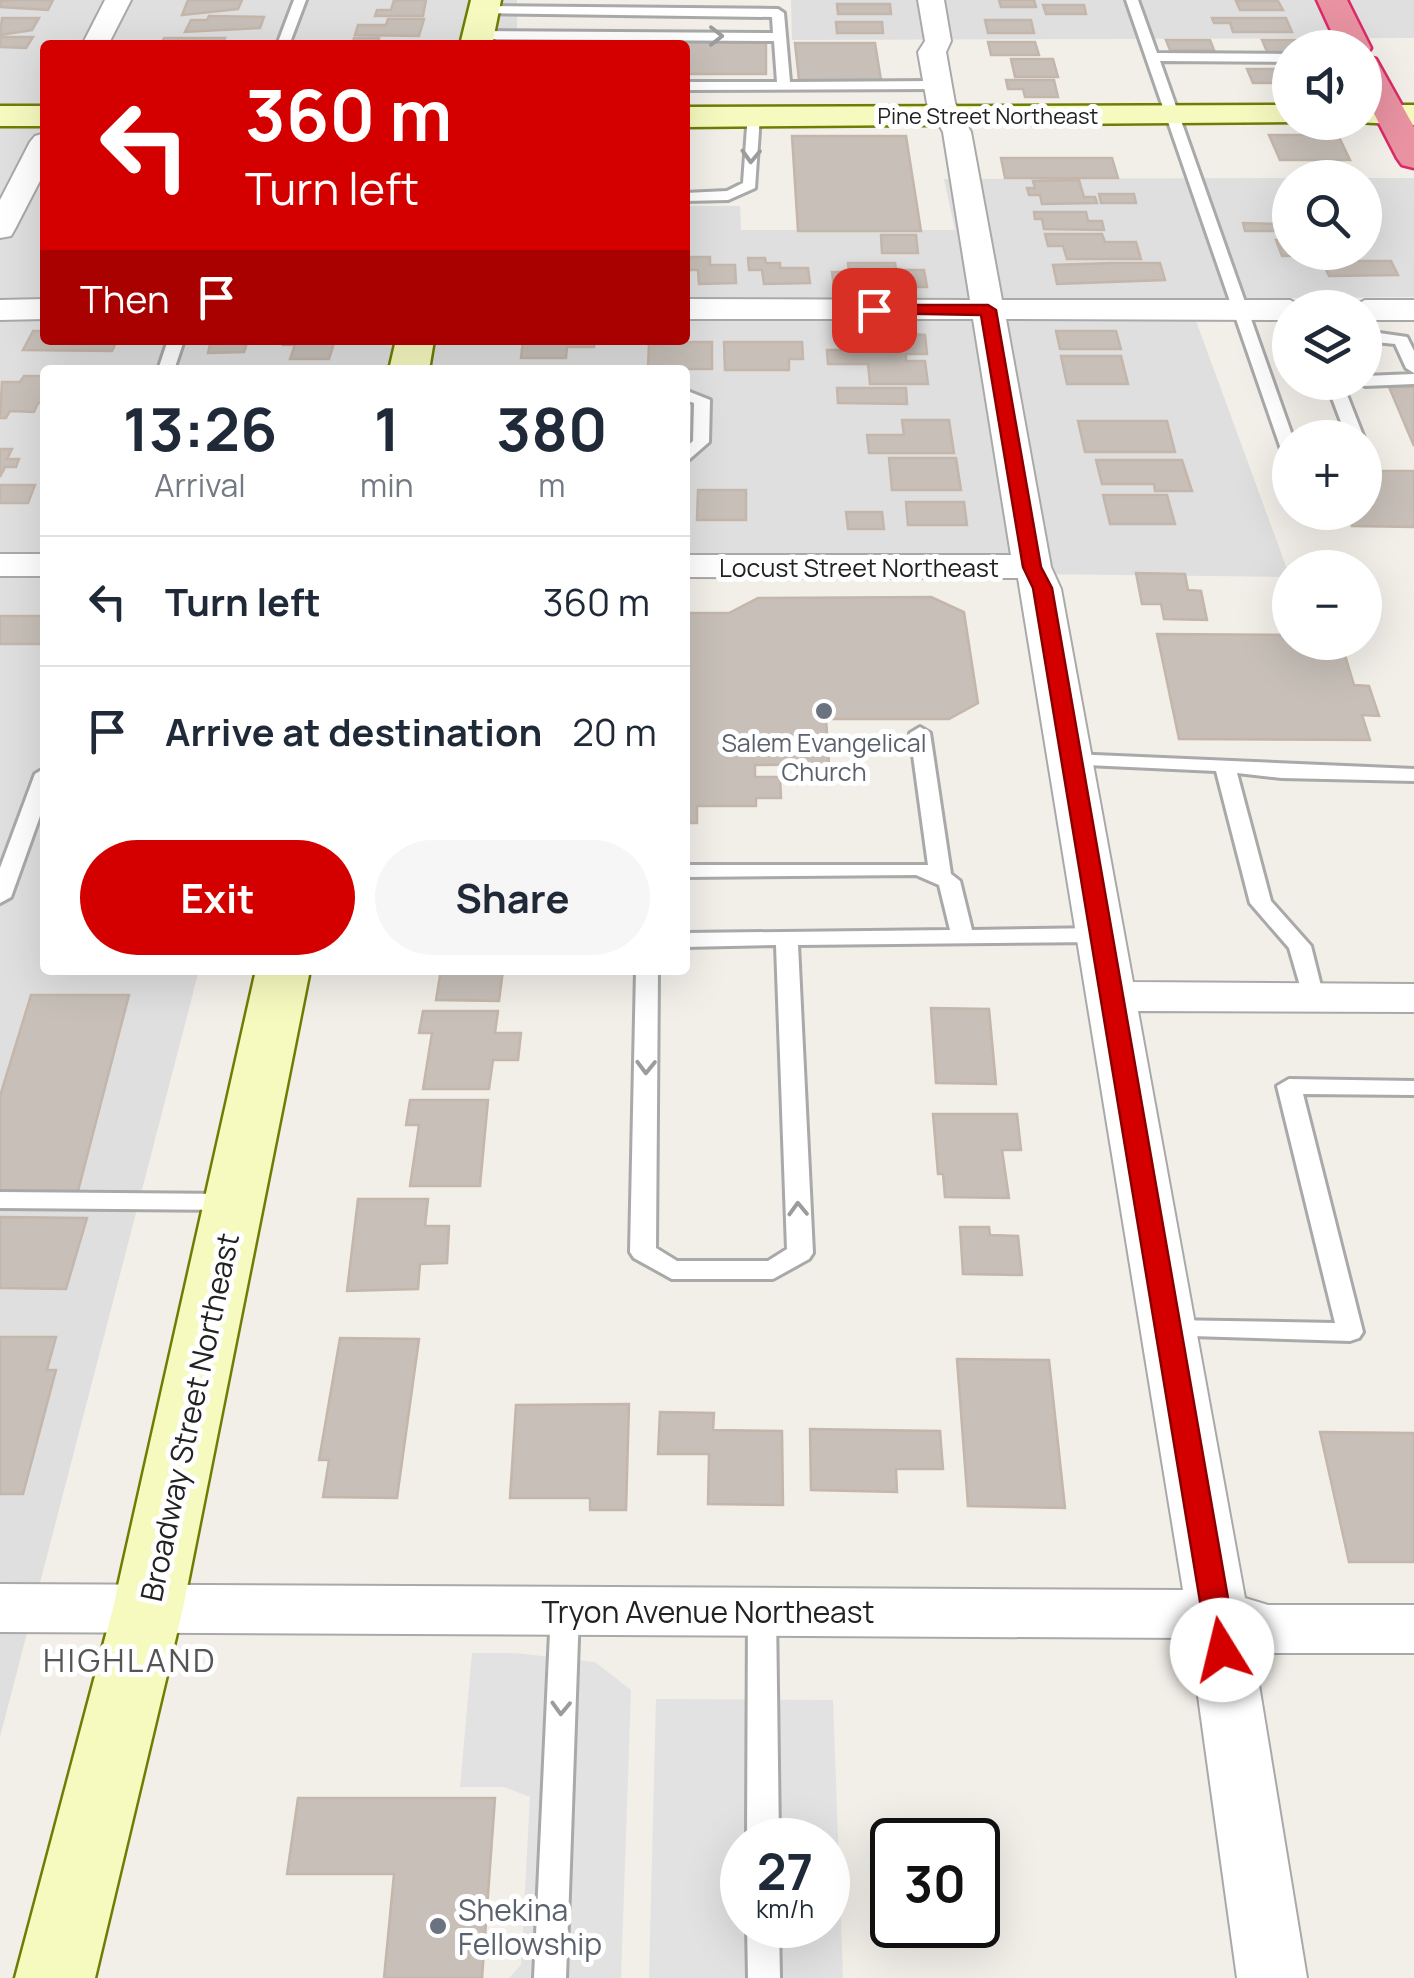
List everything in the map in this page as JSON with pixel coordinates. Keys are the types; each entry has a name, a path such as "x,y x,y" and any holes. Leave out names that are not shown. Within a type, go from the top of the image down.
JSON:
{"highway":[{"path":"1332,0 1346,30"},
{"path":"1391,115 1414,158"}],"main road":[{"name":"Pine Street Northeast","path":"690,116 752,116 944,101 1174,116 1272,116"},
{"path":"0,116 40,116"},
{"name":"Broadway Street Northeast","path":"56,1978 148,1608 282,975"}],"street":[{"path":"98,40 118,0"},
{"path":"931,0 938,41 932,52 988,310 1032,567 1042,588 1072,760 1217,1614 1272,1978"},
{"path":"0,228 40,152"},
{"path":"0,310 40,310"},
{"path":"690,310 1272,310"},
{"path":"1382,310 1414,310"},
{"path":"0,565 40,565"},
{"name":"Locust Street Northeast","path":"690,566 1032,567"},
{"path":"1112,996 1414,998"},
{"name":"Tryon Avenue Northeast","path":"0,1608 1217,1614 1268,1628 1414,1628"}],"lane":[{"path":"285,40 300,0"},
{"path":"1132,0 1279,420"},
{"path":"481,23 551,10 778,13 784,86"},
{"path":"538,39 551,10"},
{"path":"481,23 538,39 779,36"},
{"path":"1153,57 1272,58"},
{"path":"690,86 784,86 944,101"},
{"path":"690,197 742,192 750,186 752,116"},
{"path":"1382,338 1401,340 1414,368"},
{"path":"1382,380 1414,379"},
{"path":"690,396 702,400 701,442 690,453"},
{"path":"920,734 940,874"},
{"path":"1072,760 1414,775"},
{"path":"1225,765 1261,903 1300,946 1313,998"},
{"path":"0,897 40,788"},
{"path":"690,871 919,869 940,874 949,881 962,936"},
{"path":"690,940 1101,935"},
{"path":"647,975 644,1252 672,1270 774,1270 800,1253 787,939"},
{"path":"1168,1329 1350,1332 1289,1086 1414,1088"},
{"path":"0,1200 234,1202"},
{"path":"550,1978 566,1611"},
{"path":"762,1612 763,1818"},
{"path":"763,1948 764,1978"}],"shaded area":[{"path":"0,0 517,0 517,40 40,40 40,345 690,345 690,206 740,206 741,230 955,230 944,179 1272,178 1272,270 1382,270 1382,178 1414,178 1414,297 1382,297 1382,290 1272,290 1272,298 1188,299 1280,550 1272,550 1272,577 690,570 690,365 40,365 40,975 198,975 0,1737"},
{"path":"791,0 1414,0 1414,38 1382,38 1382,30 1272,30 1272,38 792,40"},
{"path":"472,1653 515,1653 595,1662 631,1690 621,1978 509,1978 521,1965 530,1797 504,1787 460,1787"},
{"path":"656,1699 833,1700 837,1818 720,1818 720,1948 842,1948 843,1978 649,1978"}],"building":[{"path":"53,0 48,10 0,7 1,1"},
{"path":"188,0 242,0 238,9 182,15"},
{"path":"394,0 426,0 423,16 375,16 377,10 391,10"},
{"path":"999,0 1034,0 1036,7 1001,7"},
{"path":"1236,1 1278,1 1283,10 1240,10"},
{"path":"837,4 890,4 891,14 838,14"},
{"path":"1043,5 1084,5 1086,14 1046,14"},
{"path":"209,16 264,17 260,28 185,32 191,20 207,20"},
{"path":"2,18 39,18 32,30 0,35"},
{"path":"1212,18 1286,18 1291,30 1233,32 1230,23 1214,23"},
{"path":"388,19 424,19 419,36 355,35 358,25 386,25"},
{"path":"985,20 1031,20 1034,33 988,33"},
{"path":"836,22 882,22 883,33 837,33"},
{"path":"0,37 33,37 26,48 0,47"},
{"path":"164,38 225,38 224,40"},
{"path":"1166,40 1210,40 1214,50 1170,50"},
{"path":"1262,40 1272,40 1269,56"},
{"path":"690,42 766,42 766,74 690,74"},
{"path":"988,42 1035,42 1039,55 991,55"},
{"path":"795,43 875,43 881,80 799,80"},
{"path":"1011,59 1053,59 1058,77 1015,77"},
{"path":"1247,69 1272,69 1272,83 1253,83"},
{"path":"1006,80 1054,80 1058,97 1025,97 1023,89 1008,89"},
{"path":"1269,135 1272,140 1340,140 1350,160 1280,160"},
{"path":"792,136 906,136 921,231 798,231"},
{"path":"1001,158 1112,158 1118,178 1005,178"},
{"path":"1079,180 1084,197 1095,197 1097,203 1042,204 1040,195 1029,195 1027,188 1035,188 1033,181"},
{"path":"1099,194 1134,194 1136,203 1101,203"},
{"path":"1034,212 1086,212 1088,221 1102,221 1104,230 1044,229 1042,219 1035,219"},
{"path":"1243,223 1272,224 1272,231 1245,231"},
{"path":"1045,234 1102,234 1105,242 1136,242 1141,259 1067,259 1063,246 1048,246"},
{"path":"881,235 916,235 918,253 882,253"},
{"path":"690,257 710,257 710,265 735,265 736,283 699,284 698,270 690,270"},
{"path":"748,258 765,258 766,263 780,263 780,268 808,268 810,283 764,284 762,270 749,270"},
{"path":"1382,261 1391,261 1398,275 1329,276 1326,270 1382,270"},
{"path":"848,263 895,263 896,270 924,270 927,287 834,287 832,272 849,272"},
{"path":"1160,263 1165,280 1057,284 1053,265"},
{"path":"846,330 925,335 927,354 906,354 906,361 925,361 928,384 870,384 868,364 828,364 827,350 847,350"},
{"path":"33,331 40,331 40,345 115,345 112,351 23,350"},
{"path":"1056,331 1116,331 1121,349 1060,349"},
{"path":"712,342 712,369 648,365 649,345"},
{"path":"724,342 802,342 803,359 789,359 789,370 725,370"},
{"path":"210,345 246,345 244,352 208,353"},
{"path":"295,345 333,345 329,359 290,359"},
{"path":"522,345 594,345 567,347 566,358 521,358"},
{"path":"1061,356 1121,356 1128,384 1067,384"},
{"path":"24,376 40,376 40,403 34,412 10,411 6,418 0,418 2,382 20,382"},
{"path":"1389,387 1414,387 1414,446"},
{"path":"837,388 906,388 907,404 838,403"},
{"path":"902,420 949,420 954,453 869,453 867,435 904,435"},
{"path":"1078,421 1167,421 1175,452 1085,452"},
{"path":"0,449 12,449 7,459 19,459 16,467 5,467 0,477"},
{"path":"889,458 956,458 961,490 892,490"},
{"path":"1096,460 1182,460 1192,491 1155,491 1154,484 1102,484"},
{"path":"1382,471 1414,471 1414,527 1382,526"},
{"path":"0,485 35,485 28,503 0,503"},
{"path":"698,490 746,490 746,520 697,520"},
{"path":"1103,495 1167,495 1175,524 1110,524"},
{"path":"906,502 964,502 967,525 908,525"},
{"path":"846,512 882,512 884,529 848,529"},
{"path":"1136,573 1185,574 1188,590 1201,591 1207,620 1164,619 1161,604 1142,604"},
{"name":"Salem Evangelical Church","path":"931,597 964,612 978,703 949,719 826,719 829,764 755,765 755,777 780,777 781,798 756,798 756,806 697,806 697,823 690,823 690,613 729,613 758,598"},
{"path":"0,616 40,616 40,644 0,644"},
{"path":"1157,634 1272,635 1272,660 1346,660 1354,685 1369,686 1379,716 1362,715 1370,740 1179,739"},
{"path":"440,975 502,975 499,1001 436,1000"},
{"path":"31,995 129,995 78,1191 0,1191 0,1096"},
{"path":"931,1008 989,1009 996,1084 936,1083"},
{"path":"423,1011 498,1011 495,1033 521,1033 518,1060 493,1060 489,1089 423,1089 432,1033 419,1033"},
{"path":"410,1100 488,1100 480,1186 410,1186 419,1125 406,1125"},
{"path":"933,1114 1017,1114 1021,1150 1002,1150 1009,1198 945,1197 943,1174 938,1174"},
{"path":"358,1199 428,1199 425,1226 449,1226 447,1263 420,1264 418,1289 347,1291"},
{"path":"0,1217 87,1218 66,1289 0,1288"},
{"path":"960,1227 989,1227 990,1235 1018,1236 1022,1275 963,1274"},
{"path":"0,1337 56,1337 47,1370 56,1370 23,1494 0,1494"},
{"path":"340,1338 419,1339 397,1498 323,1497 329,1460 319,1460"},
{"path":"957,1359 1049,1360 1065,1508 968,1506"},
{"path":"629,1404 626,1510 590,1510 590,1498 510,1498 516,1405"},
{"path":"660,1412 714,1413 713,1430 782,1431 783,1505 708,1504 709,1454 658,1454"},
{"path":"810,1429 940,1431 943,1469 896,1469 897,1492 811,1490"},
{"path":"1320,1432 1414,1433 1414,1562 1349,1562"},
{"name":"Shekina Fellowship","path":"298,1798 495,1798 482,1978 384,1978 394,1874 287,1874"}],"place":[{"name":"Salem Evangelical Church","path":"824,711"},
{"name":"Shekina Fellowship","path":"438,1926"}],"district":[{"name":"HIGHLAND","path":"130,1660"}],"route":[{"path":"874,310 988,310 1032,567 1042,588 1222,1650"}]}
